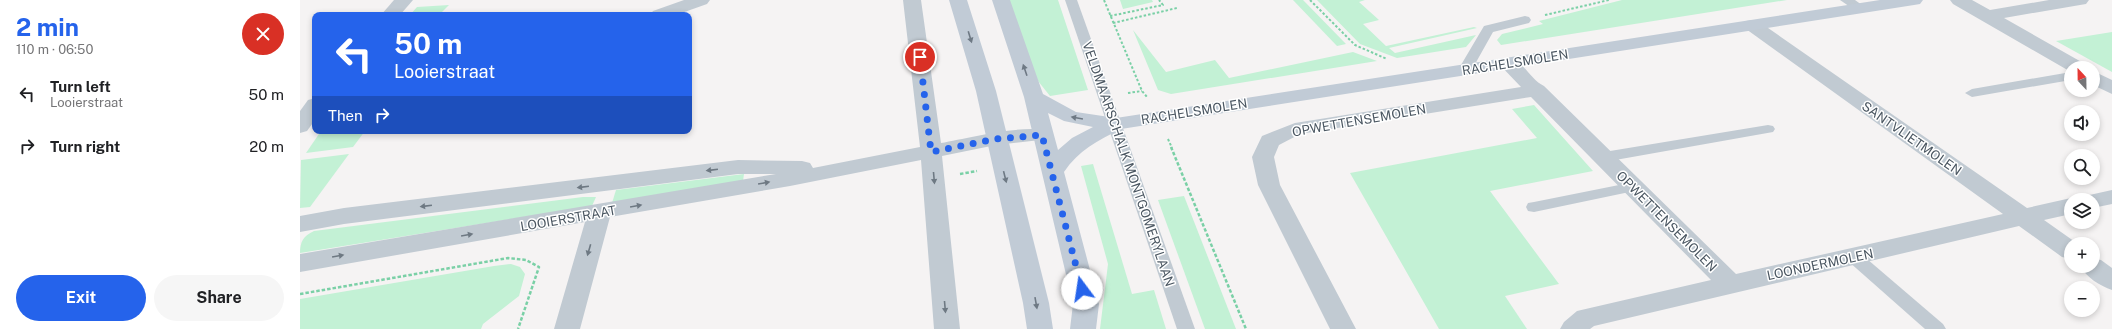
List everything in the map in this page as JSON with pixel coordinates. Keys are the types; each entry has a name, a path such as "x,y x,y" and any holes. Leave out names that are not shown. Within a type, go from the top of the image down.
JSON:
{"street":[{"path":"393,12 404,0"},
{"path":"667,12 701,0"},
{"path":"912,0 931,152 947,329"},
{"path":"958,0 986,91 996,139 1036,303 1040,329"},
{"path":"1000,0 1034,97 1042,135 1053,172 1086,304 1083,329"},
{"name":"RACHELSMOLEN","path":"1053,172 1063,158 1081,140 1116,124 1752,25 1853,4 1914,0"},
{"path":"1959,0 2066,61"},
{"path":"1987,16 2080,0"},
{"name":"SANTVLIETMOLEN","path":"1752,25 2064,246"},
{"name":"OPWETTENSEMOLEN","path":"1508,63 1537,90 1730,284"},
{"path":"2100,81 2112,88"},
{"name":"OPWETTENSEMOLEN","path":"1343,329 1269,185 1263,157 1270,141 1295,129 1537,90"},
{"name":"RACHELSMOLEN","path":"1034,97 1071,117 1116,124"},
{"path":"300,128 312,109"},
{"name":"LOOIERSTRAAT","path":"300,263 600,212 996,139 1042,135"},
{"name":"LOOIERSTRAAT","path":"300,224 344,216 738,167 774,166 835,169"},
{"path":"2100,200 2112,197"},
{"name":"LOONDERMOLEN","path":"1573,329 1586,318 2064,208"},
{"path":"567,329 600,212"},
{"path":"2100,272 2112,280"}],"lane":[{"name":"VELDMAARSCHALK MONTGOMERYLAAN","path":"1071,0 1116,124 1186,329"},
{"path":"1465,70 1488,29 1525,20"},
{"path":"1972,93 2064,77"},
{"path":"1604,157 1768,129"},
{"path":"1534,208 1634,187"},
{"path":"1854,257 1937,329"}],"path":[{"path":"1104,0 1142,91 1151,102 1158,117 1246,329"},
{"path":"1110,16 1163,4 1159,0"},
{"path":"1310,0 1355,45 1390,60"},
{"path":"1525,20 1609,0"},
{"path":"1114,23 1177,8"},
{"path":"300,294 508,258 526,260 539,267 518,329"}],"green space":[{"path":"1007,0 1058,0 1088,90 1050,96 1038,81"},
{"path":"1120,0 1152,0 1153,2 1123,9"},
{"path":"1293,0 1303,0 1346,44 1337,46"},
{"path":"1317,0 1365,0 1359,2 1379,20 1363,24 1386,46 1474,27 1477,28 1389,48 1395,53 1476,35 1466,47 1397,58 1360,44"},
{"path":"1622,0 1787,0 1501,45 1497,40 1502,34 1543,24 1539,21"},
{"path":"449,5 442,12 413,12 417,7"},
{"path":"1133,30 1166,72 1215,60 1229,78 1353,52 1377,61 1171,94 1158,90"},
{"path":"2112,32 2112,72 2100,65 2100,61 2092,61 2056,41"},
{"path":"1534,105 1593,171 1490,191 1559,284 1505,296 1527,329 1439,329 1350,173 1537,138 1512,109"},
{"path":"319,134 363,134 353,147 306,153"},
{"path":"349,154 310,207 300,208 301,160"},
{"path":"1093,164 1132,294 1154,290 1166,329 1100,329 1108,264 1081,166"},
{"path":"744,174 743,181 612,203 616,190"},
{"path":"1184,196 1236,329 1205,329 1158,200"},
{"path":"583,197 596,197 592,206 300,253 303,240 307,235 314,231"},
{"path":"511,264 520,267 525,274 519,296 483,324 481,329 300,329 300,299"}],"route":[{"path":"920,57 930,128 931,152 996,139 1042,135 1053,172 1082,289"}]}
